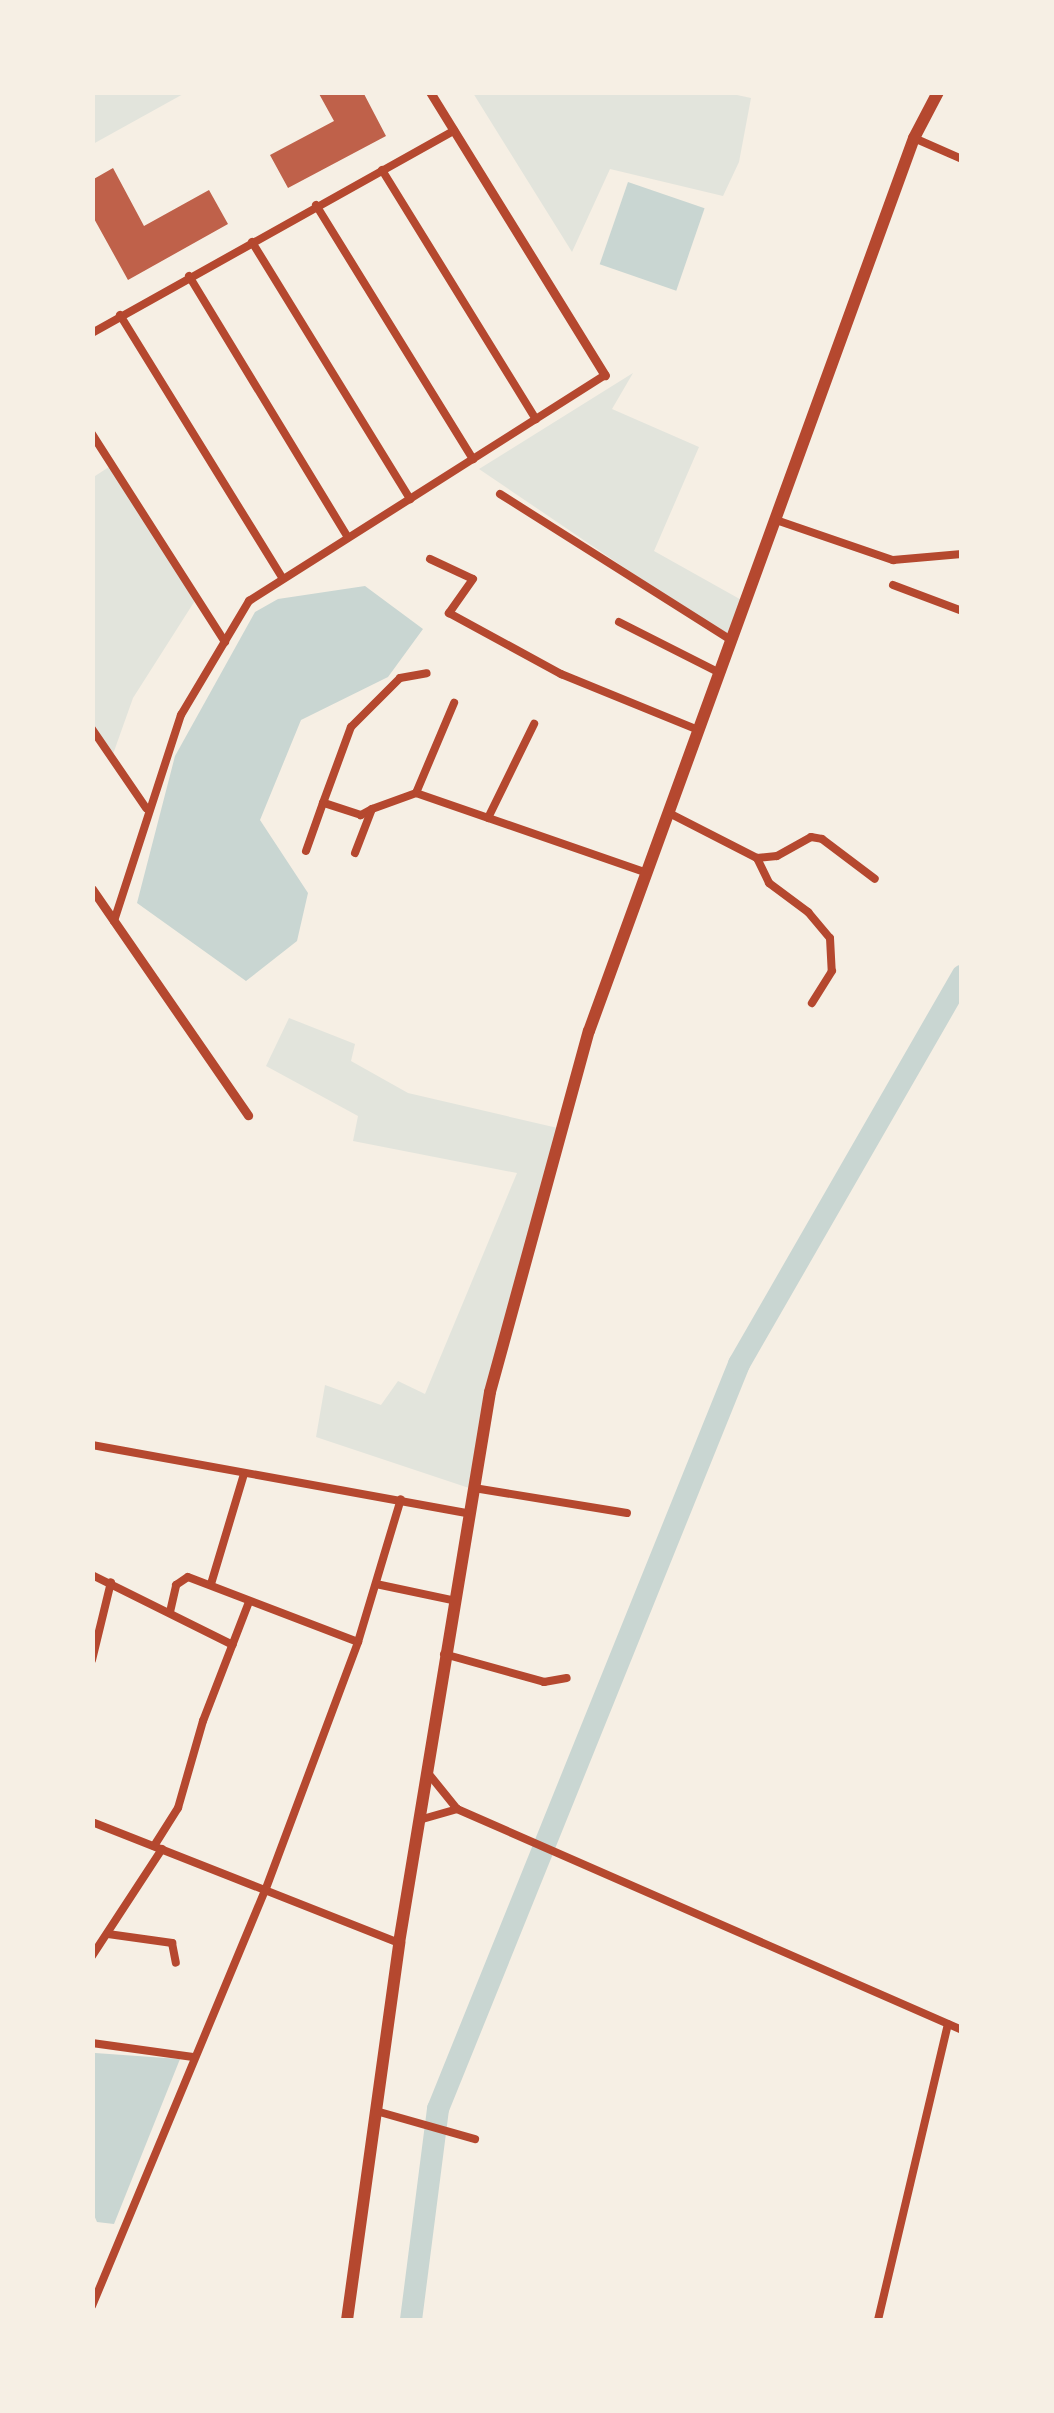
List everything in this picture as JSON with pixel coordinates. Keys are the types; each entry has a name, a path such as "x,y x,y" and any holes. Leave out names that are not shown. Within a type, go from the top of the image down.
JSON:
{"highway":[{"path":"348,2320 398,1943 469,1488 589,1032 914,138 938,92"}],"street":[{"path":"114,921 146,808 181,715 249,601 606,375 430,92"},
{"path":"92,333 454,131"},
{"path":"914,138 962,159"},
{"path":"382,170 536,420"},
{"path":"316,206 473,459"},
{"path":"252,242 410,499"},
{"path":"189,276 348,538"},
{"path":"120,315 283,579"},
{"path":"92,434 225,642"},
{"path":"500,494 731,640"},
{"path":"776,520 894,560 962,554"},
{"path":"430,558 474,579 449,613 561,674 699,731"},
{"path":"894,586 962,611"},
{"path":"619,622 720,672"},
{"path":"306,851 351,727 400,678 427,672"},
{"path":"416,794 454,704"},
{"path":"488,818 534,724"},
{"path":"92,730 146,808"},
{"path":"322,803 361,815 416,794 647,873"},
{"path":"356,853 372,808"},
{"path":"669,812 757,858 777,856 812,837 875,880"},
{"path":"757,858 769,884 808,912 830,938 832,971 812,1002"},
{"path":"92,889 248,1114"},
{"path":"92,1446 243,1477 465,1512"},
{"path":"211,1584 243,1477"},
{"path":"469,1488 627,1513"},
{"path":"92,2306 193,2057 266,1891 358,1642 401,1500"},
{"path":"92,1576 232,1645"},
{"path":"170,1612 183,1578 211,1584 358,1642"},
{"path":"92,1660 110,1582"},
{"path":"376,1584 452,1600"},
{"path":"92,1956 178,1808 249,1602"},
{"path":"444,1654 544,1682 568,1678"},
{"path":"426,1770 458,1809 588,1870 962,2030"},
{"path":"418,1820 458,1809"},
{"path":"92,1822 398,1943"},
{"path":"108,1934 172,1943 176,1963"},
{"path":"878,2320 948,2024"},
{"path":"92,2043 193,2057"},
{"path":"376,2112 421,2120 472,2138"}],"shaded area":[{"path":"93,92 185,92 185,93 93,144"},
{"path":"723,92 751,98 739,162 723,196 610,169 572,252 473,93"},
{"path":"628,182 705,208 676,291 600,264"},
{"path":"633,373 612,409 699,447 654,551 745,602 731,640 479,469"},
{"path":"112,465 196,599 133,698 112,757 93,729 92,478"},
{"path":"365,586 423,629 388,677 301,720 260,820 308,893 297,941 246,981 137,903 175,756 255,612 278,599"},
{"path":"289,1018 355,1044 351,1061 408,1093 562,1129 469,1488 316,1437 325,1385 381,1405 398,1381 425,1394 517,1173 353,1141 358,1116 266,1066"},
{"path":"95,2053 180,2059 114,2224 97,2222 93,2213"}],"building":[{"path":"318,92 363,92 386,136 288,188 270,155 334,121"},
{"path":"113,168 144,226 209,190 228,224 128,280 92,215 92,180"}],"waterway":[{"path":"411,2320 438,2109 739,1364 962,976"}]}
